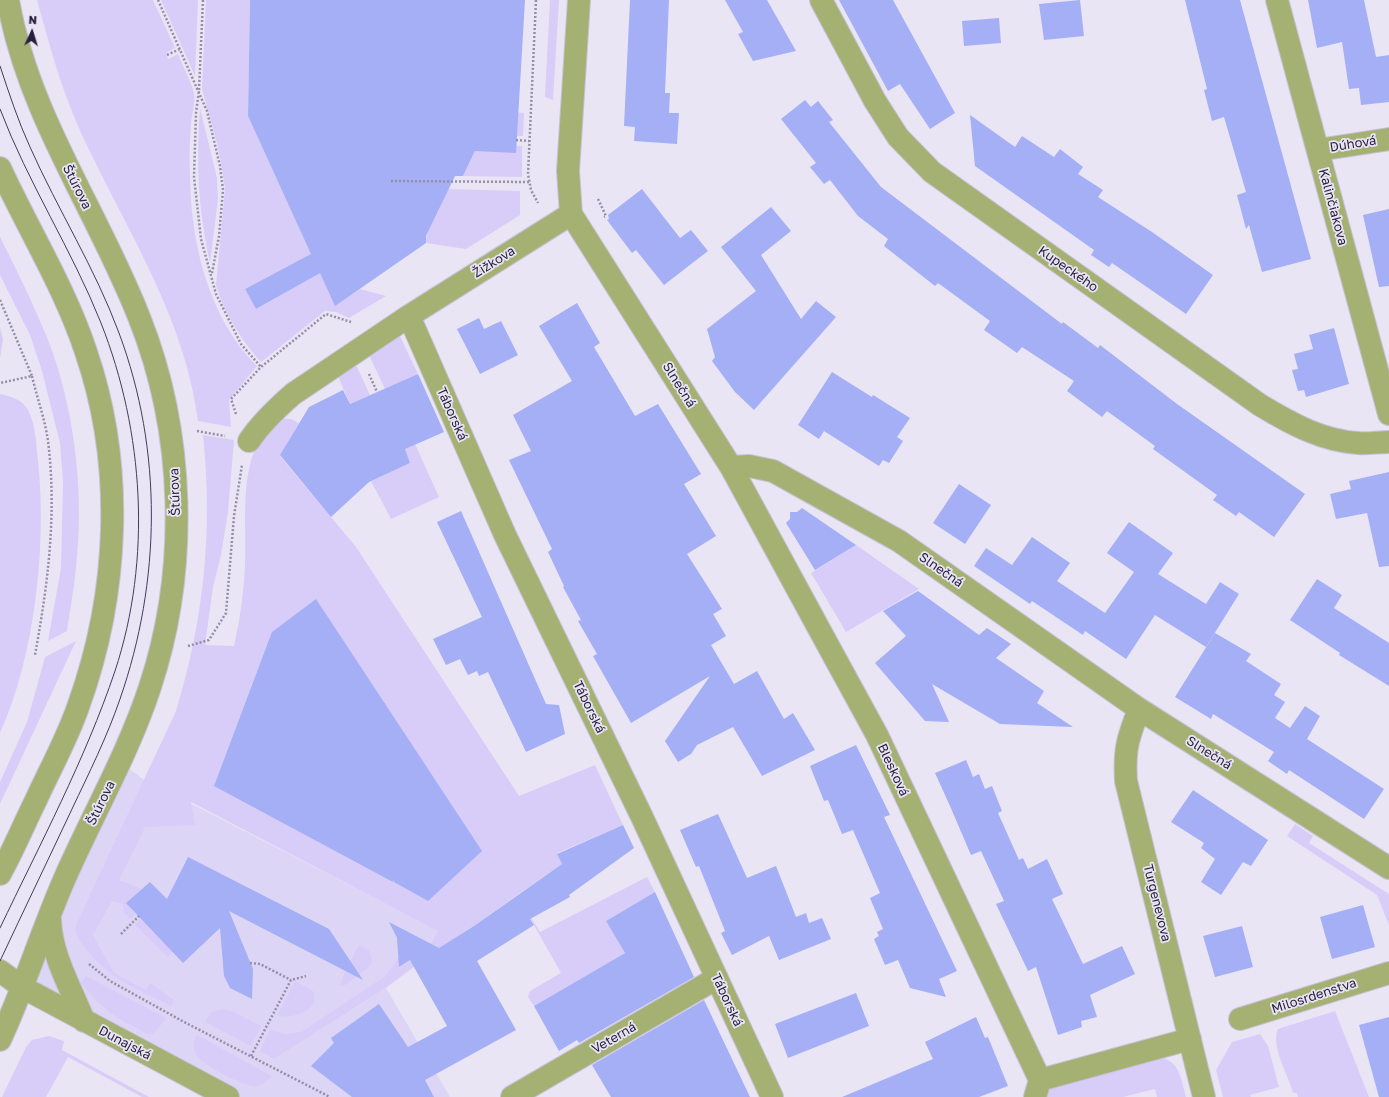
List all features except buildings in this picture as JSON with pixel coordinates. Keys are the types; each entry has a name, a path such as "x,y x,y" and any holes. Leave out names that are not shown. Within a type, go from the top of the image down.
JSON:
{"street":[{"name":"Štúrova","path":"0,1040 64,880 120,762 148,695 160,656 175,558 177,516 175,470 165,400 156,363 140,318 107,247 57,148 35,97 20,50 8,0"},
{"path":"571,214 568,171 579,0"},
{"name":"Kupeckého","path":"821,0 875,101 894,131 932,172 1260,405 1288,422 1322,436 1336,439 1358,443 1389,442"},
{"name":"Kalinčiakova","path":"1277,0 1389,414"},
{"name":"Dúhová","path":"1318,150 1389,139"},
{"path":"0,168 60,288 86,352 96,382 106,438 112,492 110,566 105,604 88,679 63,742 1,873"},
{"name":"Žižkova","path":"249,441 279,406 293,394 409,316 571,214"},
{"name":"Slnečná","path":"571,214 731,467 750,466 773,471 899,541 1139,709 1389,868"},
{"name":"Táborská","path":"409,316 505,535 642,817 772,1097"},
{"name":"Blesková","path":"731,467 877,735 1038,1088"},
{"name":"Turgenevova","path":"1139,709 1127,742 1125,761 1126,781 1204,1097"},
{"path":"50,916 53,944 57,958 84,1021"},
{"name":"Dunajská","path":"0,971 22,987 228,1097"},
{"name":"Milosrdenstva","path":"1240,1019 1389,972"},
{"name":"Veterná","path":"512,1097 717,978"},
{"path":"1038,1088 1190,1039"}],"path":[{"path":"158,0 199,90 207,111 214,139 223,190 219,236 212,274"},
{"path":"203,0 199,90 196,113 194,177 201,239 212,274 216,294 241,344 261,367"},
{"path":"536,0 529,141 529,182 531,190 550,227"},
{"path":"166,55 180,48"},
{"path":"516,140 529,141"},
{"path":"391,181 529,182"},
{"path":"0,300 32,376 48,440 51,475 52,523 50,563 35,655"},
{"path":"0,383 32,376"},
{"path":"187,646 209,640 226,613 234,516 241,472 249,441"},
{"path":"121,934 139,916"},
{"path":"250,963 260,964 291,980 306,976"},
{"path":"88,964 110,981 330,1097"},
{"path":"251,1056 291,980"}],"shaded area":[{"path":"37,0 153,0 175,48 166,53 168,59 178,54 194,94 191,124 190,167 191,199 198,251 214,302 240,347 257,366 229,400 231,427 198,421 191,381 180,343 149,269 78,126 60,79"},
{"path":"161,0 198,0 195,76"},
{"path":"206,0 250,0 248,116 335,305 360,289 386,296 349,318 336,312 325,311 261,362 234,326 219,295 216,285 225,188 218,147 202,89","holes":["275,273 286,292 256,309 245,289"]},
{"path":"550,0 559,0 553,100 545,97"},
{"path":"200,108 217,178 218,199 210,263 203,223 199,186 198,148"},
{"path":"489,110 524,113 523,136 516,136 516,146 522,146 522,177 463,176 482,137"},
{"path":"444,189 520,191 520,215 466,249 426,243 429,230 442,203"},
{"path":"0,237 35,309 53,353 67,405 76,459 79,514 78,541 75,576 67,631 48,641 61,568 63,481 60,443 42,371 30,335 0,275"},
{"path":"0,327 3,339 0,359"},
{"path":"397,330 418,374 385,389 368,353"},
{"path":"353,364 357,367 370,395 350,404 337,374"},
{"path":"0,394 20,401 28,410 33,422 38,461 41,528 36,599 30,635 22,670 12,703 0,733"},
{"path":"277,418 291,419 299,423 280,456 356,547 519,796 595,765 623,825 557,853 562,864 474,926 429,955 385,988 274,1059 260,1051 270,1030 285,1034 301,1032 384,977 394,965 397,958 399,958 399,964 402,966 431,947 431,944 438,931 191,802 195,825 145,827 119,880 142,889 127,903 136,913 131,919 124,913 123,904 112,901 93,935 114,973 146,990 150,983 174,1000 171,1006 120,980 95,960 78,937 76,925 176,711 186,677 204,574 207,506 203,435 234,440 228,512 221,555 213,587 205,645 234,646 244,585 245,515 247,483 250,467 254,452 261,437"},
{"path":"415,444 439,497 391,519 371,481 410,463 405,449"},
{"path":"856,545 919,589 846,632 811,573"},
{"path":"76,641 0,804 0,782 27,722 45,657"},
{"path":"120,762 143,779 453,938 386,988 450,1097 238,1097 22,987"},
{"path":"1295,824 1313,836 1309,843 1389,894 1389,925 1377,895 1287,836"},
{"path":"647,877 655,892 606,921 625,953 534,1006 528,997 530,991 561,973 517,895 540,932"},
{"path":"141,918 172,951 168,957 135,925"},
{"path":"359,945 369,950 371,964 350,982 340,986 345,971"},
{"path":"86,976 166,1018 154,1034 148,1034 137,1029 119,1019 96,1000 81,983"},
{"path":"295,981 313,991 315,998 313,1004 304,1012 297,1015 283,1017 277,1016"},
{"path":"223,1009 234,1012 261,1026 251,1046 205,1022 211,1012"},
{"path":"1335,1011 1369,1097 1298,1097 1297,1093 1293,1093 1278,1052 1276,1036 1278,1029"},
{"path":"1260,1034 1268,1046 1279,1087 1250,1095 1251,1097 1223,1097 1216,1070 1232,1042"},
{"path":"197,1035 272,1076 261,1085 252,1086 244,1084 218,1071 203,1062 197,1056 194,1050 194,1044"},
{"path":"49,1036 64,1041 62,1050 149,1097 142,1097 68,1057 46,1097 2,1097 26,1047 32,1040"},
{"path":"1158,1057 1171,1062 1175,1066 1181,1077 1186,1097 1157,1097 1155,1089 1123,1097 1043,1097 1052,1088"}],"tram line":[{"path":"0,66 30,147 52,194 88,262 119,333 133,378 143,423 149,470 151,516 149,562 143,609 134,654 120,699 98,755 0,961"},
{"path":"0,109 11,136 77,269 101,323 127,408 134,451 138,496 138,540 134,585 127,628 115,671 76,769 0,928"}]}
